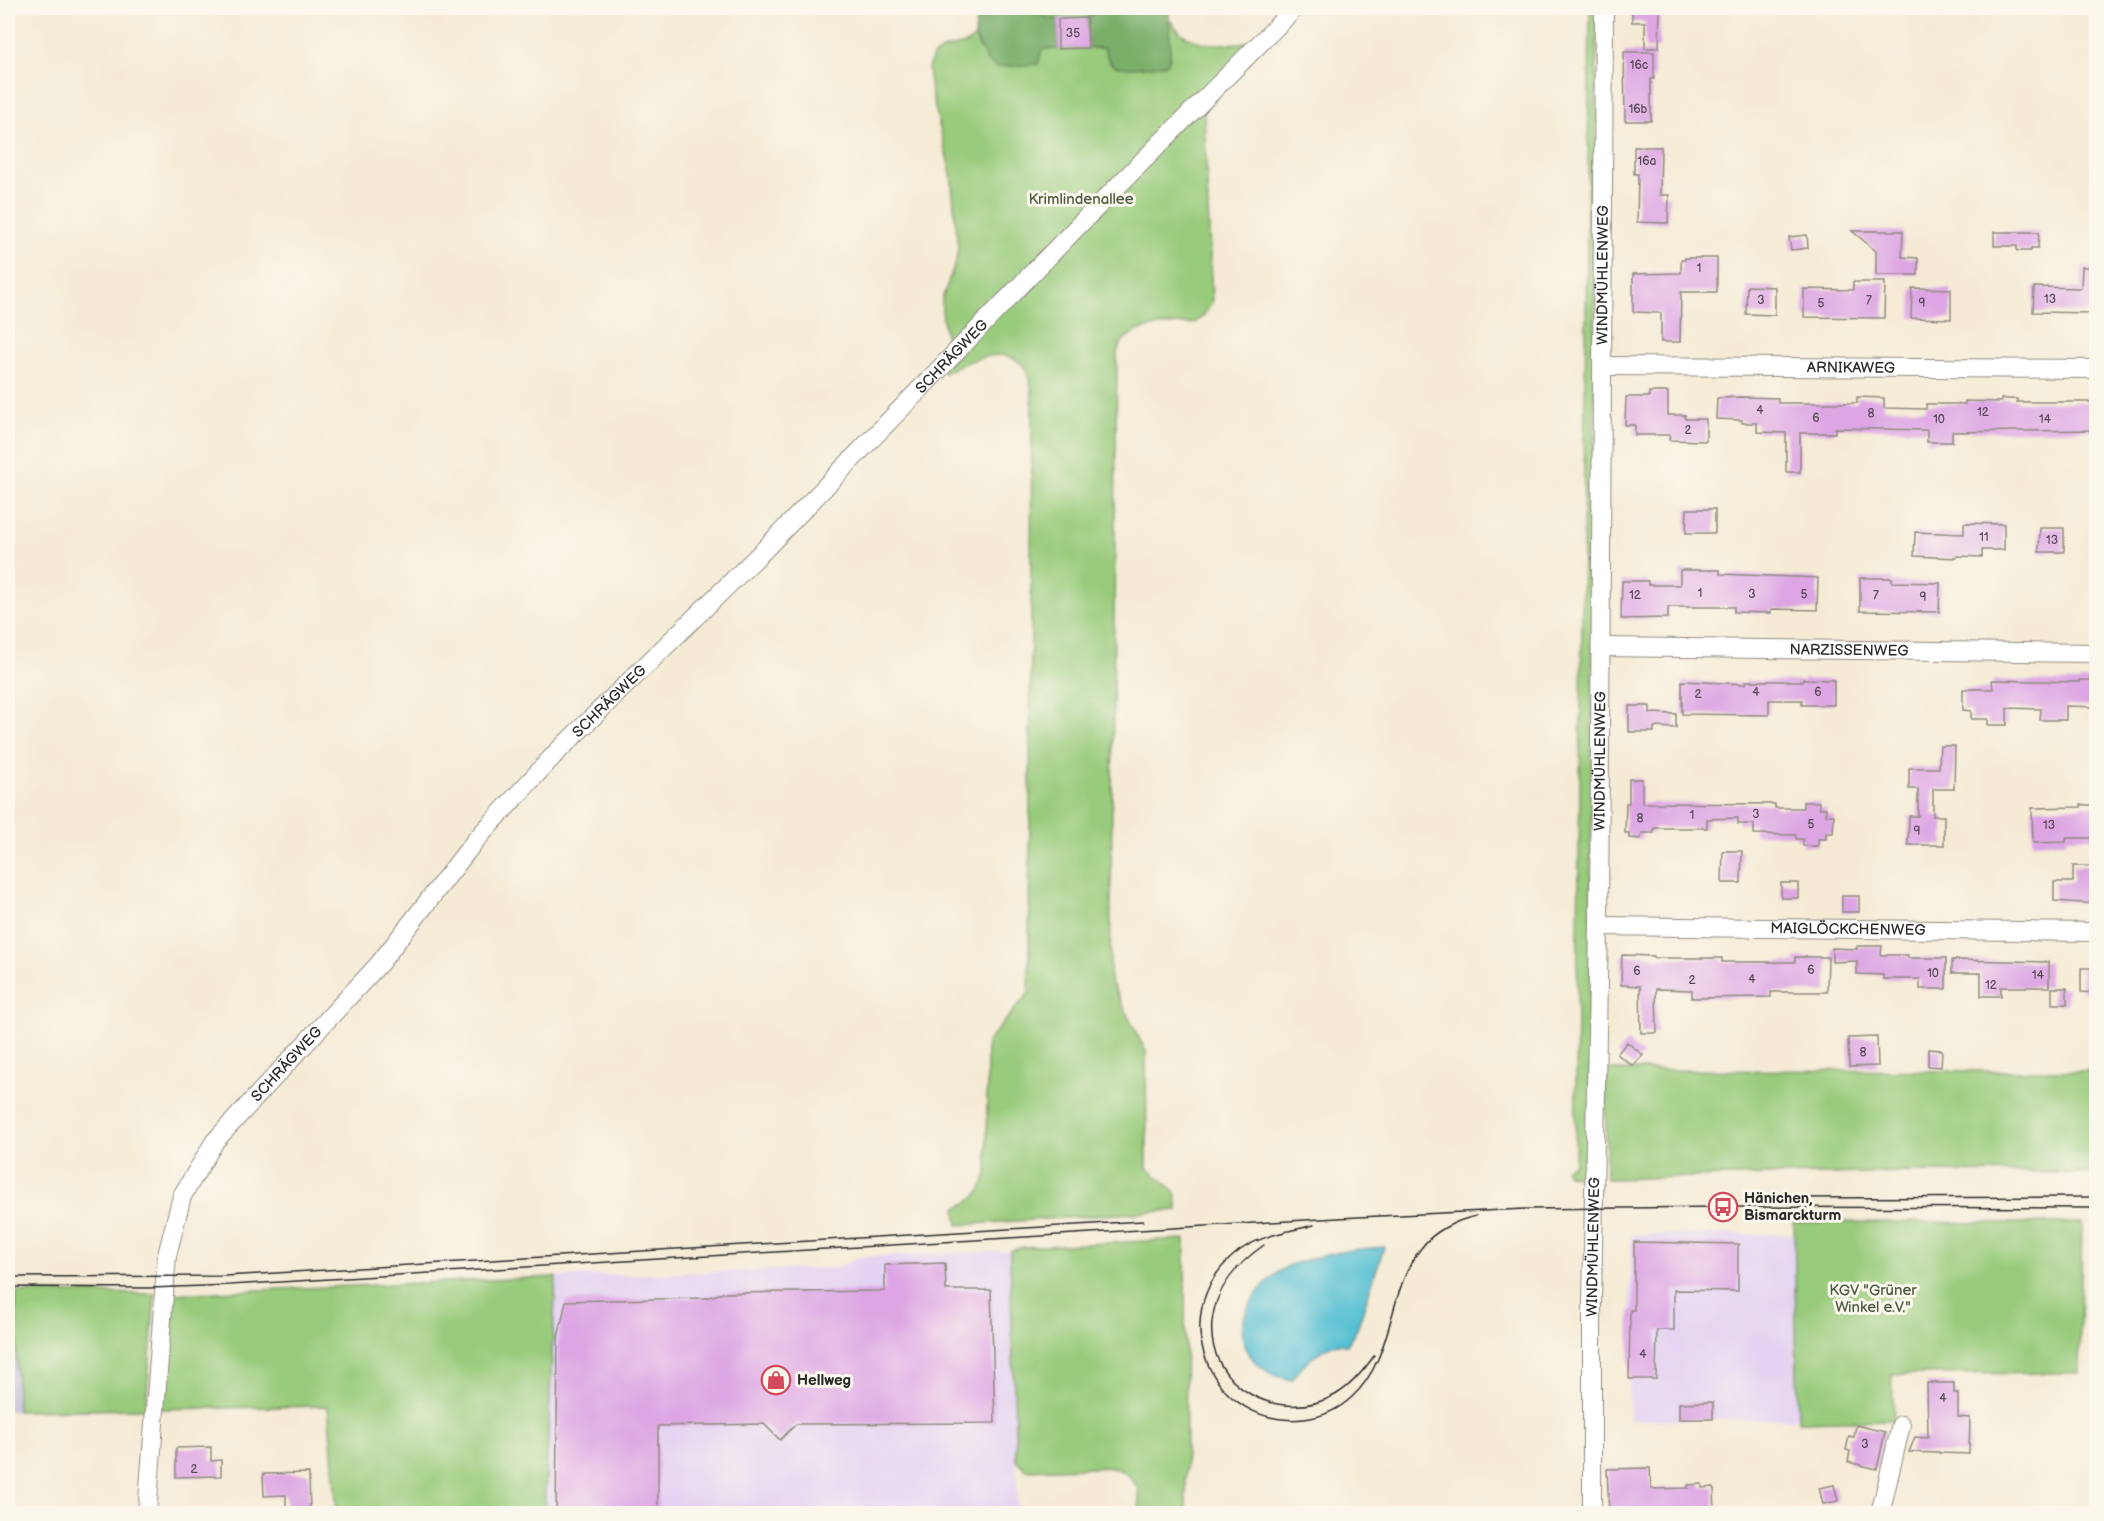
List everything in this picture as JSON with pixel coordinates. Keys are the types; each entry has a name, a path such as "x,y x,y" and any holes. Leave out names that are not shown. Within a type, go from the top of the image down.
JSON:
{"street":[{"name":"SCHRÄGWEG","path":"147,1514 166,1255 182,1196 215,1141 379,964 475,841 555,754 765,549 1070,235 1295,8"},
{"name":"WINDMÜHLENWEG","path":"1592,1514 1592,1303 1599,926 1604,8"},
{"name":"ARNIKAWEG","path":"1603,366 2097,369"},
{"name":"NARZISSENWEG","path":"1601,648 2097,652"},
{"name":"MAIGLÖCKCHENWEG","path":"1599,926 2097,932"},
{"path":"1880,1514 1901,1425"}],"shaded area":[{"path":"1794,1234 1798,1419 1629,1420 1631,1235"},
{"path":"1010,1251 1018,1513 544,1514 556,1277 837,1268 858,1257"},
{"path":"8,1292 16,1292 17,1411 8,1411"}],"green space":[{"path":"977,8 1037,8 1045,17 1058,19 1058,49 1042,49 1038,64 996,67 987,61 975,37"},
{"path":"1037,8 1095,8 1088,17 1066,20 1044,17"},
{"path":"1095,8 1169,8 1170,57 1168,62 1132,68 1117,67 1110,62 1104,48 1088,48 1087,18 1093,14"},
{"path":"1590,8 1597,8 1589,1173 1581,1176 1567,1175 1565,1169 1575,1163"},
{"name":"Krimlindenallee","path":"1169,19 1181,33 1196,41 1221,44 1246,42 1251,61 1204,110 1212,302 1203,317 1194,323 1152,327 1135,332 1121,343 1117,352 1110,980 1146,1052 1147,1168 1175,1191 1178,1210 958,1225 956,1208 976,1196 987,1174 987,1042 1029,993 1032,392 1028,373 1011,357 988,356 964,363 944,373 940,360 946,340 942,299 956,261 958,247 951,174 931,91 928,68 933,56 944,49 966,44 975,37 980,50 1104,48 1110,63 1165,65 1170,57"},
{"path":"1606,1070 2096,1071 2096,1173 1906,1172 1606,1179"},
{"name":"KGV \"Grüner Winkel e.V.\"","path":"1794,1222 2082,1223 2079,1373 1892,1374 1894,1420 1798,1422"},
{"path":"1185,1239 1186,1513 1140,1513 1138,1488 1128,1475 1115,1467 1026,1470 1016,1460 1010,1251 1023,1247"},
{"path":"556,1277 544,1513 337,1513 328,1406 160,1409 170,1294"},
{"path":"16,1292 155,1294 146,1409 17,1411"}],"water":[{"path":"1384,1247 1357,1329 1347,1345 1338,1344 1325,1348 1300,1369 1292,1380 1272,1374 1255,1361 1246,1347 1243,1333 1244,1319 1250,1304 1272,1278 1288,1266 1317,1257"}],"building":[{"path":"1632,8 1660,8 1659,48 1645,48 1645,22 1632,22"},
{"path":"1087,18 1088,48 1058,49 1058,19"},
{"path":"1624,52 1654,52 1654,79 1651,79 1651,121 1625,121"},
{"path":"1634,147 1661,147 1660,195 1669,195 1668,223 1637,222 1638,174 1634,174"},
{"path":"1852,231 1903,231 1902,257 1918,258 1918,275 1876,275 1876,251"},
{"path":"1994,232 2039,232 2038,248 2031,248 2031,251 2017,251 2017,246 1994,246"},
{"path":"1807,235 1808,248 1791,250 1789,237"},
{"path":"1717,258 1717,292 1681,292 1680,342 1661,342 1661,313 1633,312 1633,274 1681,273 1681,260"},
{"path":"2082,267 2097,267 2097,313 2033,312 2034,287 2081,288"},
{"path":"1853,282 1885,282 1884,318 1804,317 1804,289 1853,290"},
{"path":"1747,286 1775,287 1775,315 1746,314"},
{"path":"1912,288 1951,289 1951,319 1911,318"},
{"path":"1649,392 1668,392 1668,415 1685,415 1685,419 1706,419 1706,441 1669,440 1670,435 1635,435 1635,425 1625,425 1626,397 1649,397"},
{"path":"1857,397 1884,398 1884,408 1926,409 1926,404 1965,404 1965,401 2001,402 2001,399 2017,399 2017,402 2097,402 2097,430 1952,432 1952,442 1927,442 1927,430 1835,428 1835,433 1800,433 1800,472 1786,472 1786,433 1757,432 1757,423 1716,419 1717,398 1778,398 1778,403 1857,403"},
{"path":"1687,509 1715,509 1715,533 1686,533"},
{"path":"1964,523 2004,524 2004,550 1982,550 1982,557 1914,556 1915,532 1964,534"},
{"path":"2040,528 2064,528 2064,552 2039,552"},
{"path":"1680,570 1720,570 1720,574 1818,578 1817,610 1771,609 1771,613 1734,612 1734,607 1668,607 1668,618 1621,619 1622,581 1648,581 1648,585 1680,585"},
{"path":"1860,578 1892,578 1892,582 1940,583 1939,612 1860,611"},
{"path":"1803,679 1834,680 1834,705 1802,705 1802,700 1769,700 1769,715 1682,714 1682,681 1746,684 1746,681 1803,681"},
{"path":"1992,680 2079,682 2079,680 2097,680 2097,707 2066,706 2066,720 2040,720 2041,709 2007,708 2007,725 1988,725 1988,719 1971,719 1971,711 1963,710 1963,689 1993,689"},
{"path":"1629,706 1650,706 1650,713 1676,714 1676,728 1654,727 1654,732 1629,732"},
{"path":"1940,746 1955,746 1954,789 1933,789 1933,816 1944,816 1944,845 1908,845 1909,816 1918,816 1918,789 1909,789 1909,768 1939,768"},
{"path":"1629,779 1642,779 1642,803 1775,804 1775,808 1803,808 1803,802 1819,802 1819,808 1826,808 1826,815 1834,815 1833,833 1826,833 1826,839 1818,839 1818,846 1803,846 1803,839 1796,839 1796,835 1754,834 1754,824 1738,824 1738,818 1707,819 1707,828 1654,828 1654,833 1642,833 1641,839 1629,838 1629,833 1625,833"},
{"path":"2081,805 2097,805 2097,838 2066,838 2066,842 2033,843 2032,808 2081,807"},
{"path":"1723,851 1742,851 1741,883 1722,883"},
{"path":"2073,866 2096,866 2097,904 2054,901 2054,882 2073,882"},
{"path":"1781,883 1798,883 1798,898 1781,898"},
{"path":"1842,896 1859,896 1859,912 1842,912"},
{"path":"1857,946 1882,946 1881,955 1946,958 1946,989 1920,989 1920,979 1883,979 1883,975 1857,974 1857,961 1832,962 1832,948 1857,949"},
{"path":"1622,955 1654,956 1654,958 1722,958 1722,962 1795,962 1795,957 1828,957 1827,992 1771,992 1771,997 1692,998 1692,990 1656,989 1657,1033 1641,1033 1640,986 1621,985"},
{"path":"1952,960 2049,962 2049,987 2001,987 2001,996 1981,996 1981,973 1952,973"},
{"path":"2081,968 2097,968 2097,993 2081,992"},
{"path":"2052,988 2067,988 2067,1004 2052,1004"},
{"path":"1877,1037 1878,1066 1849,1067 1848,1038"},
{"path":"1627,1042 1643,1055 1633,1066 1617,1054"},
{"path":"1928,1049 1942,1050 1941,1067 1928,1066"},
{"path":"1634,1242 1738,1244 1738,1291 1674,1290 1674,1330 1657,1330 1656,1379 1629,1379 1630,1310 1634,1310"},
{"name":"Hellweg","path":"945,1263 946,1290 991,1290 995,1423 796,1424 780,1440 764,1424 658,1426 658,1514 556,1514 558,1338 566,1301 705,1298 723,1293 885,1291 885,1265"},
{"path":"1927,1383 1954,1383 1954,1393 1958,1393 1958,1417 1970,1418 1969,1454 1909,1452 1915,1437 1928,1438"},
{"path":"1713,1402 1713,1419 1679,1419 1679,1403"},
{"path":"1856,1425 1885,1432 1877,1469 1848,1462 1850,1451 1846,1450 1849,1436 1854,1437"},
{"path":"211,1447 211,1461 221,1460 221,1476 176,1477 176,1448"},
{"path":"1650,1468 1651,1489 1688,1488 1688,1485 1702,1484 1702,1488 1714,1487 1715,1514 1609,1514 1607,1469"},
{"path":"309,1473 310,1514 286,1514 286,1495 264,1496 263,1474"},
{"path":"1834,1485 1838,1501 1823,1504 1819,1488"}],"tram line":[{"path":"1782,1198 2096,1197"},
{"path":"8,1287 150,1288 230,1285 1338,1218 1525,1209 2096,1208"},
{"path":"1314,1225 1272,1236 1242,1249 1213,1280 1202,1307 1200,1336 1207,1363 1222,1387 1244,1406 1271,1417 1304,1419 1317,1417 1347,1402 1366,1381 1376,1362 1410,1264 1433,1236 1461,1220 1476,1216"},
{"path":"8,1277 225,1276 1143,1221"},
{"path":"1264,1245 1245,1260 1229,1278 1214,1310 1213,1345 1221,1365 1234,1382 1251,1394 1271,1402 1292,1406 1314,1403 1335,1395 1346,1387 1374,1356"}],"place":[{"name":"Hänichen, Bismarckturm","path":"1723,1207"},
{"name":"Hellweg","path":"776,1380"}]}
